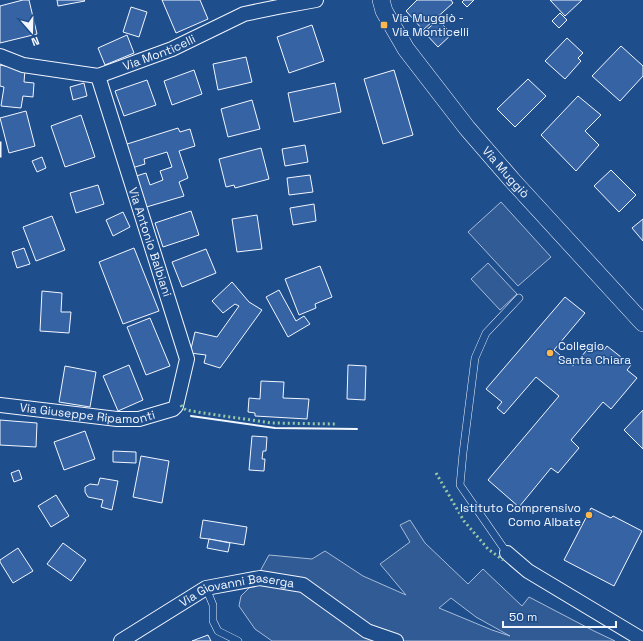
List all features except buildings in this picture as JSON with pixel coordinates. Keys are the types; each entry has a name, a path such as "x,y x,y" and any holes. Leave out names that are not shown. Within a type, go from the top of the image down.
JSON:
{"street":[{"name":"Via Monticelli","path":"0,56 23,65 98,76 172,49 244,14 316,0"},
{"name":"Via Muggiò","path":"379,4 406,49 467,128 517,186 643,323"},
{"name":"Via Antonio Balbiani","path":"98,76 187,359 175,413"},
{"name":"Via Giuseppe Ripamonti","path":"0,405 117,419 139,420 175,413"},
{"path":"507,553 528,572 643,640"},
{"name":"Via Giovanni Baserga","path":"121,641 206,588 260,578 303,585 367,631 396,641"}],"lane":[{"path":"507,553 460,485 475,358 486,334 519,298"},
{"path":"206,588 213,605 213,621 218,631 238,641"}],"shaded area":[{"path":"501,202 551,257 518,286 468,232"},
{"path":"488,263 517,294 500,310 471,279"},
{"path":"410,520 425,543 468,584 483,569 522,606 529,597 615,641 272,641 255,629 239,606 241,596 253,584 269,555 312,559 325,551 363,576 406,595 380,564 410,542 400,525","holes":["451,598 476,617 510,636 439,608"]}],"hedge":[{"path":"181,405 186,410 272,423 336,424"},
{"path":"436,473 464,521 488,549 503,560"}],"wall":[{"path":"191,416 275,428 357,429"}],"place":[{"name":"Via Muggiò - Via Monticelli","path":"384,25"},
{"name":"Collegio Santa Chiara","path":"550,353"},
{"name":"Istituto Comprensivo Como Albate","path":"589,515"}]}
